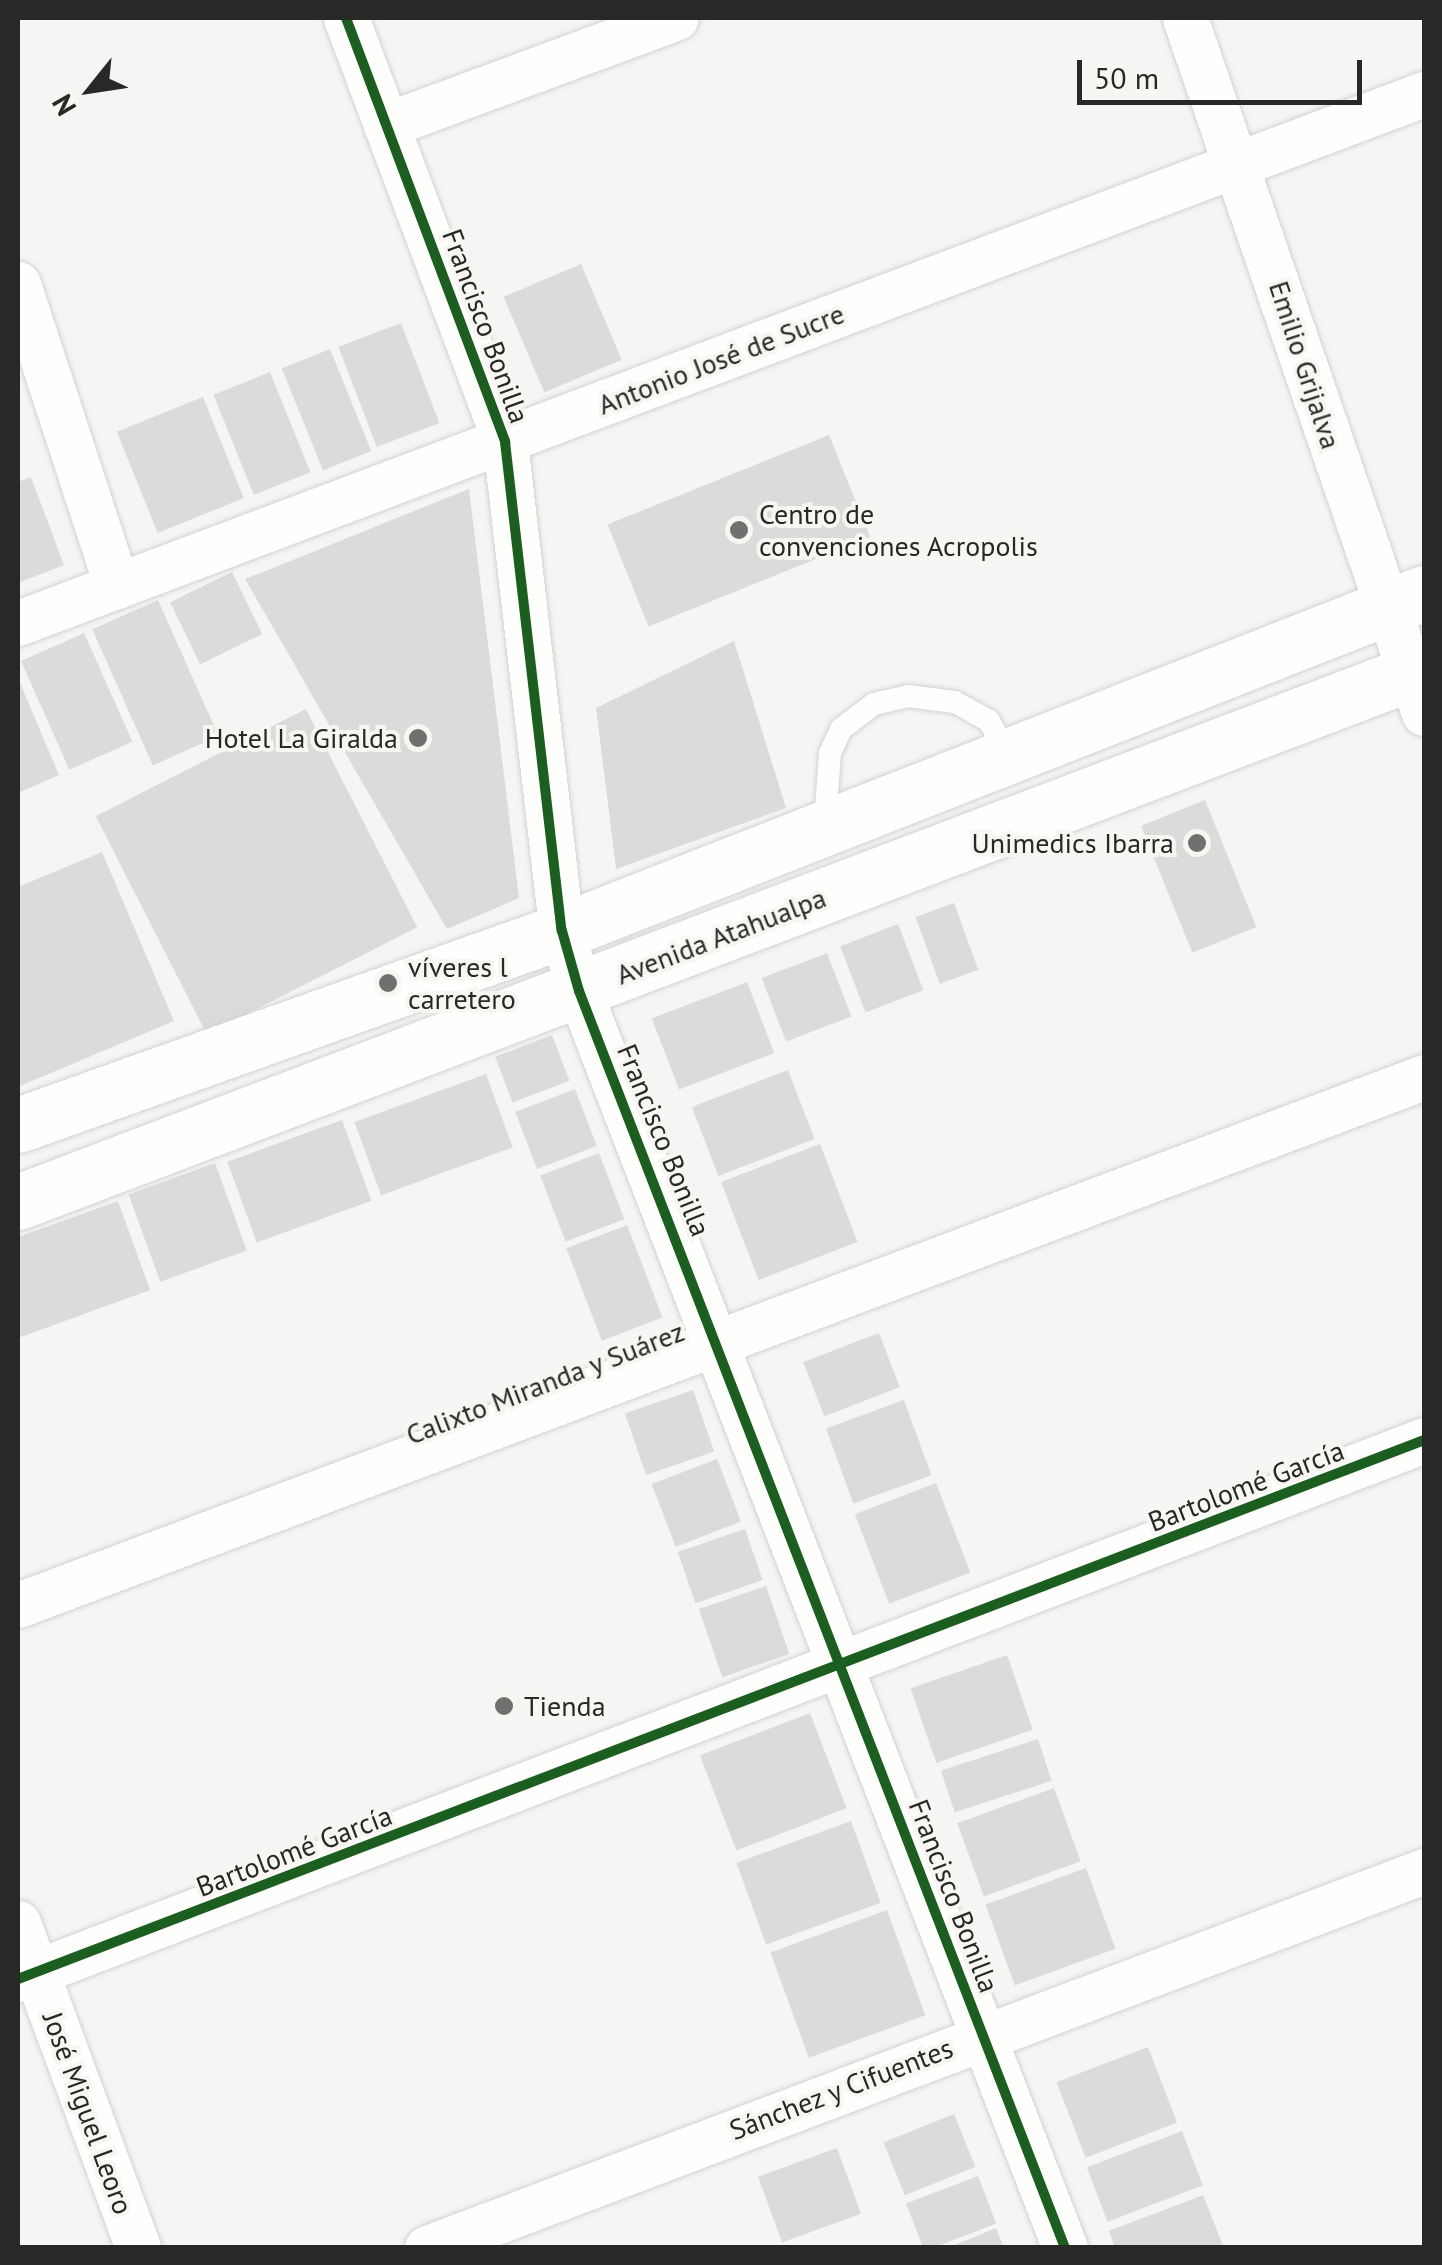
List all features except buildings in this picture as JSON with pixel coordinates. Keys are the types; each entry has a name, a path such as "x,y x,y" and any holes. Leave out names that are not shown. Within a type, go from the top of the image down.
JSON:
{"main road":[{"path":"18,1125 562,931 825,824 1405,600"},
{"name":"Avenida Atahualpa","path":"18,1202 578,991 1420,685"}],"street":[{"name":"Francisco Bonilla","path":"346,18 505,442 562,931 578,991 721,1341 1065,2248"},
{"path":"386,124 676,18"},
{"name":"Emilio Grijalva","path":"1186,18 1405,600 1420,685"},
{"name":"Antonio José de Sucre","path":"18,622 1424,94"},
{"path":"18,284 117,586"},
{"name":"Calixto Miranda y Suárez","path":"18,1605 1424,1077"},
{"name":"Bartolomé García","path":"27,1976 843,1668 1424,1440"},
{"name":"Sánchez y Cifuentes","path":"427,2248 1424,1871"},
{"name":"José Miguel Leoro","path":"18,1923 27,1976 138,2248"}],"lane":[{"path":"825,824 830,753 841,730 874,704 908,696 955,702 989,721 1008,755"}],"cycle path":[{"path":"346,18 505,442 562,931 579,991 1065,2248"},
{"path":"18,1979 1424,1440"}],"place":[{"name":"Centro de convenciones Acropolis","path":"739,530"},
{"name":"Hotel La Giralda","path":"418,738"},
{"name":"Unimedics Ibarra","path":"1197,843"},
{"name":"víveres l carretero","path":"388,983"},
{"name":"Tienda","path":"504,1706"}]}
